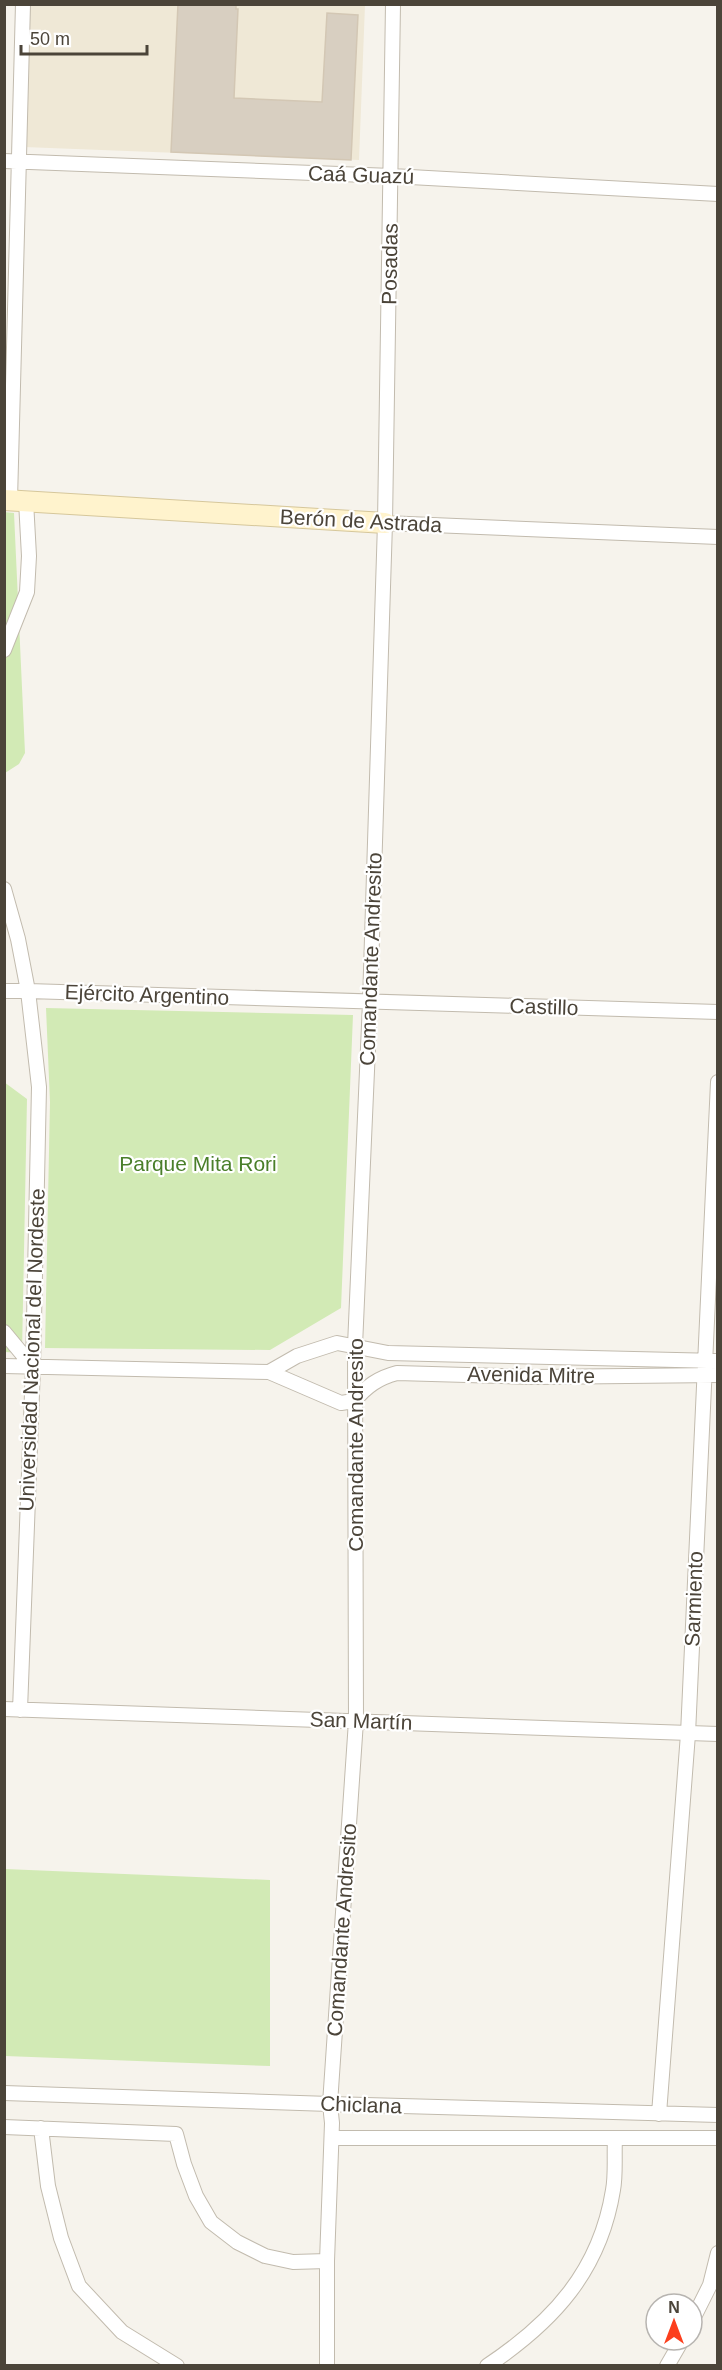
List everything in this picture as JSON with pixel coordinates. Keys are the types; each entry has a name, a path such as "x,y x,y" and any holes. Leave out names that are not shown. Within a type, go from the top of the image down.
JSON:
{"street":[{"path":"4,650 27,592 29,556 13,500 23,4"},
{"name":"Posadas","path":"385,523 393,4"},
{"name":"Caá Guazú","path":"4,161 392,176 717,194"},
{"name":"Berón de Astrada","path":"13,500 385,523 717,537"},
{"name":"Comandante Andresito","path":"327,2366 327,2261 332,2138 330,2104 356,1721 355,1346 370,1002 385,523"},
{"path":"4,889 18,939 28,991"},
{"name":"Ejército Argentino","path":"4,991 370,1002"},
{"name":"Universidad Nacional del Nordeste","path":"20,1710 33,1367 39,1087 28,991"},
{"name":"Castillo","path":"370,1002 717,1012"},
{"name":"Sarmiento","path":"658,2114 688,1734 711,1361 717,1082"},
{"path":"4,1332 33,1367"},
{"name":"Avenida Mitre","path":"269,1372 297,1356 337,1343 388,1353 711,1361"},
{"path":"4,1366 269,1372 341,1403 354,1401"},
{"name":"Avenida Mitre","path":"354,1401 366,1387 381,1377 397,1373 535,1377 710,1375"},
{"name":"San Martín","path":"4,1709 717,1734"},
{"name":"Chiclana","path":"4,2093 717,2115"},
{"path":"4,2127 176,2134 196,2196 211,2222 237,2242 265,2256 293,2262 327,2261"},
{"path":"41,2128 48,2186 61,2238 79,2286 122,2332 177,2366"},
{"path":"332,2138 717,2138"},
{"path":"487,2366 521,2343 546,2319 584,2273 603,2234 613,2189 615,2139"},
{"path":"704,2297 710,2285 717,2253"},
{"path":"667,2366 675,2352"}],"shaded area":[{"path":"30,5 365,5 359,160 24,147"}],"green space":[{"path":"4,512 14,513 25,753 19,764 5,773"},
{"name":"Parque Mita Rori","path":"46,1008 353,1015 341,1308 270,1350 45,1348 50,1102"},
{"path":"4,1082 27,1099 22,1353 5,1352"},
{"path":"5,1869 270,1880 270,2066 5,2056"}],"building":[{"path":"178,4 236,4 236,9 238,9 234,98 322,102 327,13 358,15 351,160 171,152"}]}
